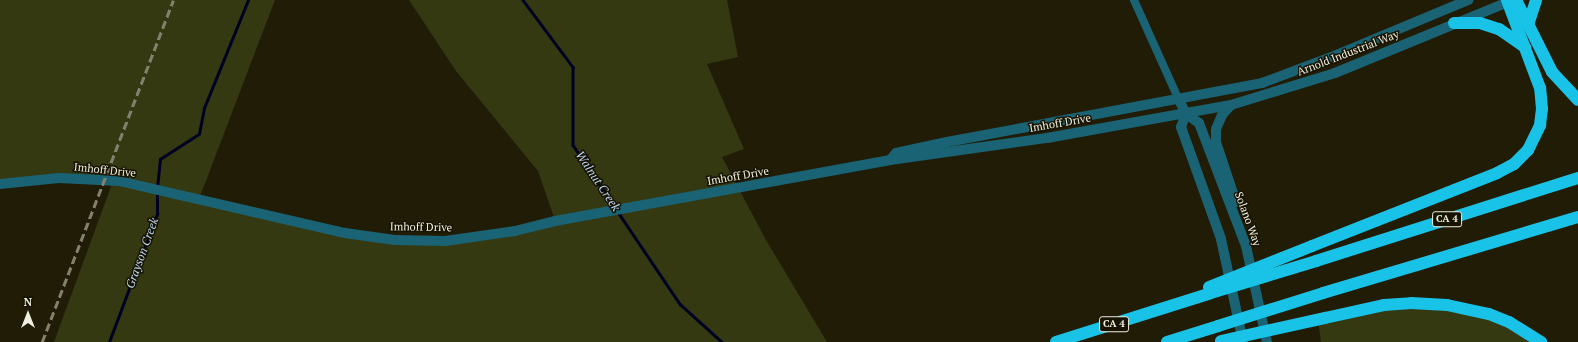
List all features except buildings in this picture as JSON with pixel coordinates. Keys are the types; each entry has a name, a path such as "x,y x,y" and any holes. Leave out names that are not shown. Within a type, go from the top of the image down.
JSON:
{"highway":[{"path":"1529,22 1536,0"},
{"path":"1511,1 1529,22 1552,72 1578,100"},
{"path":"1210,290 1312,246 1483,178 1514,164 1528,150 1535,138 1542,109 1540,88 1511,1"},
{"path":"1454,23 1480,24 1499,29 1526,48"},
{"name":"CA 4","path":"1056,342 1173,305 1210,290 1316,261 1578,178"},
{"path":"1168,342 1323,293 1578,217"},
{"path":"1218,342 1325,318 1411,302 1447,304 1489,314 1509,322 1541,342"}],"street":[{"name":"Solano Way","path":"1134,0 1186,114 1199,122 1246,246 1267,342"},
{"name":"Arnold Industrial Way","path":"1179,100 1262,83 1329,58 1468,0"},
{"name":"Arnold Industrial Way","path":"1186,114 1231,105 1335,73 1454,23 1511,1"},
{"name":"Imhoff Drive","path":"890,160 896,153 946,142 1179,100"},
{"path":"1231,105 1222,115 1216,128 1216,142 1237,205 1235,217"},
{"name":"Imhoff Drive","path":"0,184 59,178 119,181 330,230 395,240 445,241 515,230 555,221 890,160 1047,138 1152,118 1186,114"},
{"path":"1186,114 1181,127 1221,239 1243,342"}],"green space":[{"path":"0,0 275,0 199,199 345,233 445,241 555,220 538,171 456,71 409,0 727,0 738,57 707,64 744,149 722,157 766,240 827,342 54,342 113,181 0,184"},
{"path":"1384,305 1467,308 1541,342 1321,342 1318,320"}],"waterway":[{"name":"Grayson Creek","path":"157,188 160,159 199,134 204,108 248,0"},
{"name":"Walnut Creek","path":"523,0 573,67 573,145 616,208"},
{"name":"Grayson Creek","path":"109,342 157,214 157,193"},
{"name":"Walnut Creek","path":"618,212 680,304 722,342"}],"railway":[{"path":"42,342 173,0"}]}
